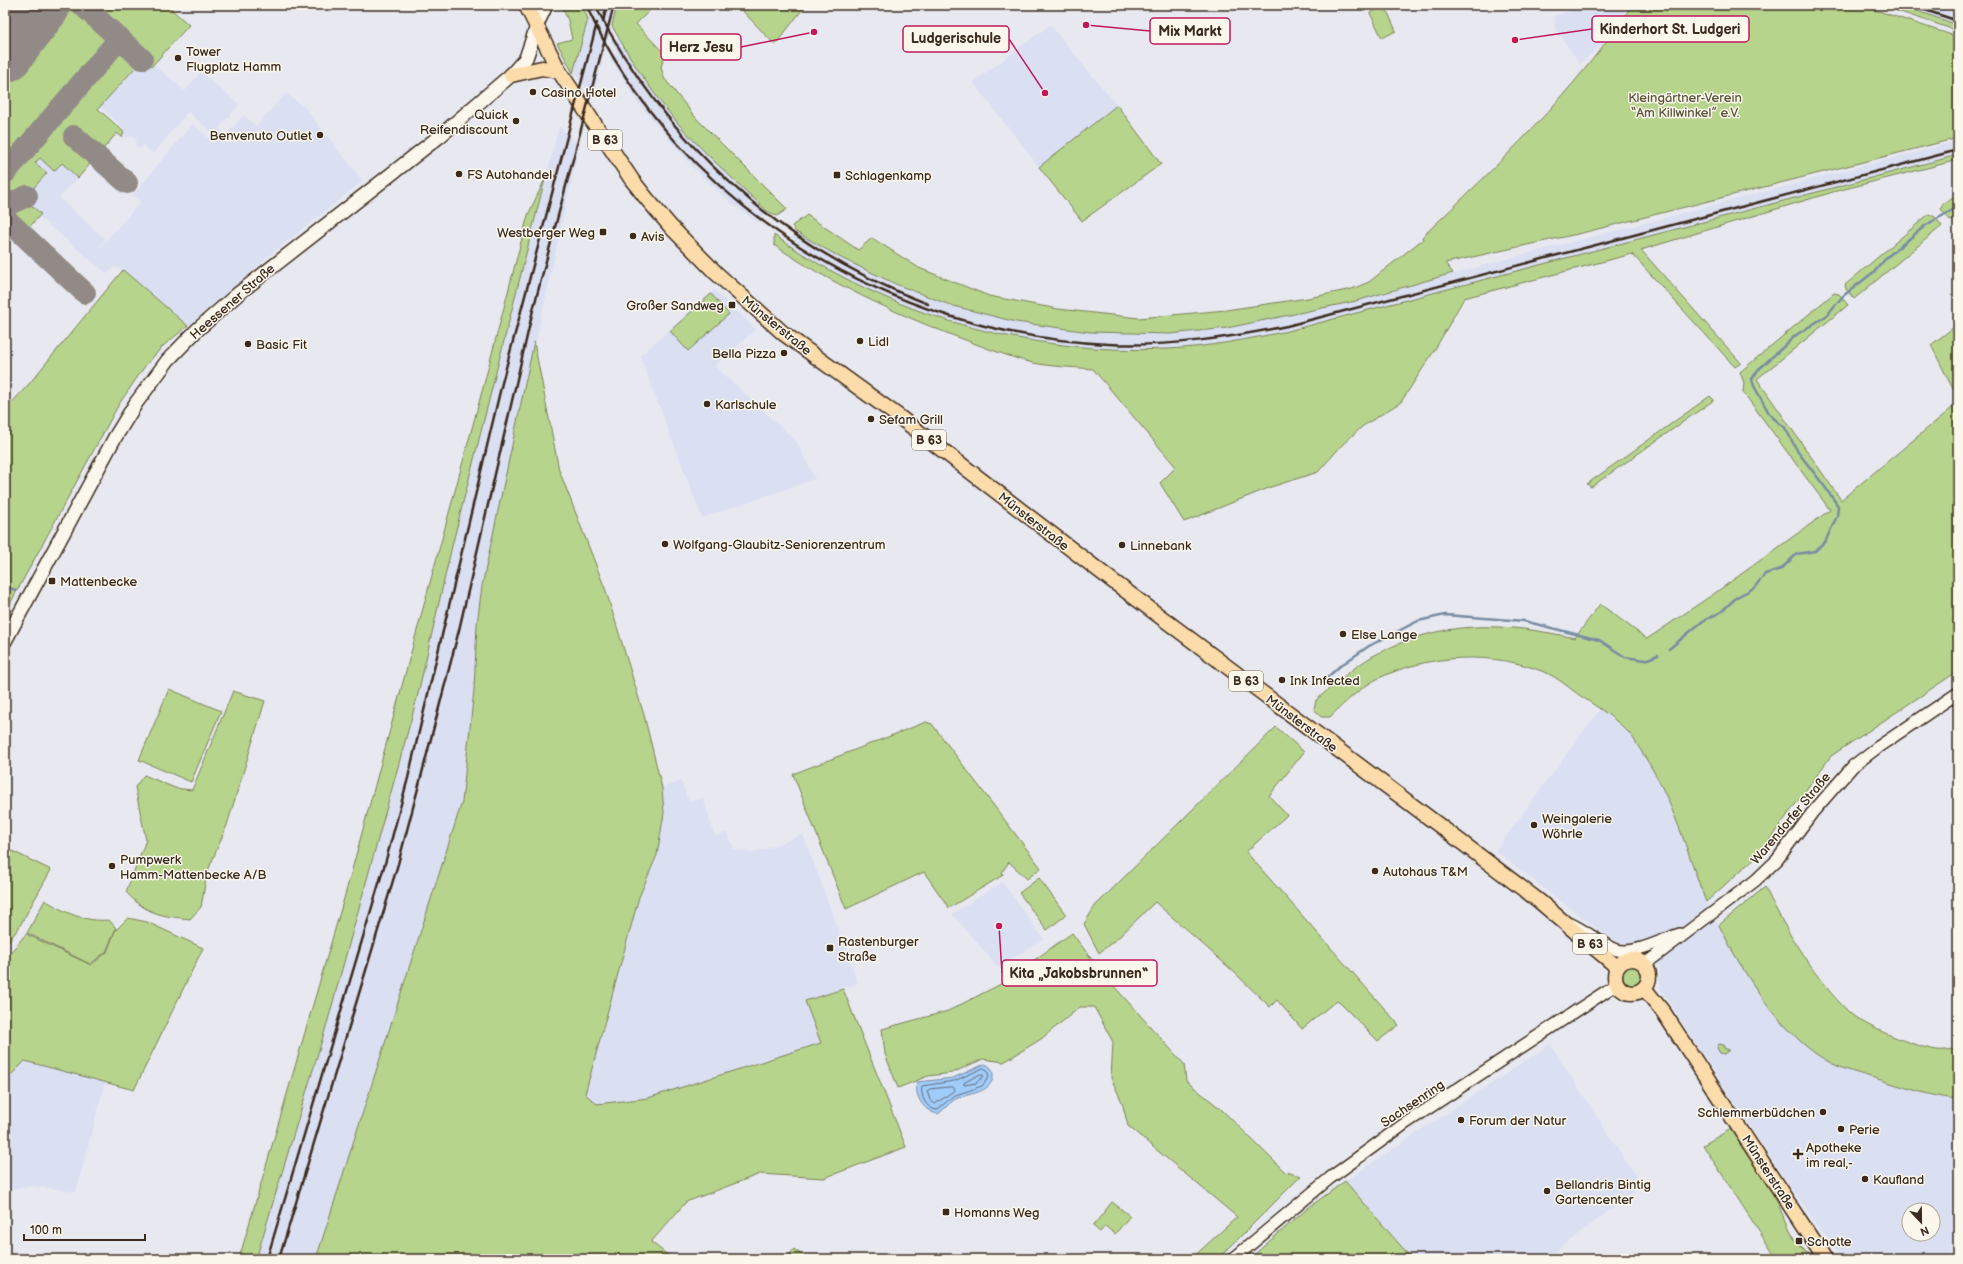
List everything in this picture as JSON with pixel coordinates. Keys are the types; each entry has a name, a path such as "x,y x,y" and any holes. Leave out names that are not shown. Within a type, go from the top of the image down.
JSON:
{"main road":[{"name":"Münsterstraße","path":"526,5 559,71 632,180 671,227 716,273 783,333 898,416 1563,921 1618,967"},
{"name":"Heessener Straße","path":"5,641 114,439 136,403 168,360 197,330 239,293 434,141 511,76 524,60 546,5"},
{"path":"511,76 542,68 559,71"},
{"path":"1629,959 1639,960 1645,964 1649,975 1647,984 1644,988 1637,992 1628,992 1617,984 1615,977 1618,967 1629,959"},
{"name":"Münsterstraße","path":"1644,988 1664,1012 1825,1259"}],"street":[{"name":"Warendorfer Straße","path":"1645,964 1756,880 1777,860 1812,813 1853,766 1897,733 1958,693"},
{"path":"1563,921 1585,930 1614,948 1624,951 1633,950 1688,932"},
{"name":"Sachsenring","path":"1233,1259 1330,1178 1403,1125 1617,984"}],"shaded area":[{"path":"592,5 617,5 593,96 573,73"},
{"path":"1576,5 1629,5 1608,39 1580,64 1555,28 1554,16 1569,11"},
{"path":"1900,5 1940,5 1958,11 1958,25"},
{"path":"1050,25 1117,105 1039,167 973,82"},
{"path":"618,38 650,87 734,179 767,211 758,223 732,204 695,170 638,103 610,58 617,53 610,41"},
{"path":"145,57 185,91 201,72 239,105 214,134 188,112 153,154 143,145 139,149 135,145 137,140 132,136 127,138 123,135 125,129 100,107"},
{"path":"286,93 305,108 363,181 274,252 188,326 123,270 114,267 107,274 39,217 41,214 28,202 25,193 35,163 40,158 62,163 78,178 59,198 105,239 96,251 141,202 133,195 192,124 210,139 220,129 226,135 244,115 256,126"},
{"path":"559,126 579,146 482,586 477,624 474,690 462,802 316,1259 256,1259 328,1020 417,698 452,546"},
{"path":"1958,141 1958,155 1637,241 1288,331 1229,343 1170,349 1108,350 1048,344 992,333 941,319 893,302 850,282 787,244 796,232 843,259 898,285 950,305 1016,322 1090,332 1170,334 1227,328 1356,301 1503,260"},
{"name":"Karlschule","path":"714,290 756,329 715,366 797,442 815,479 702,518 640,356"},
{"path":"1600,709 1630,735 1652,767 1667,797 1706,902 1746,972 1776,1017 1832,1064 1932,1096 1958,1099 1958,1246 1943,1259 1842,1259 1791,1189 1661,990 1659,978 1660,968 1649,953 1626,951 1495,851"},
{"path":"681,781 689,802 703,798 715,836 728,832 734,850 753,852 766,849 803,834 858,983 805,1001 821,1043 648,1098 597,1104 585,1094 639,897 657,855 664,813 662,788"},
{"path":"1002,882 1044,939 998,967 952,914"},
{"path":"1550,1044 1642,1186 1546,1259 1412,1259 1345,1181"},
{"path":"25,1061 105,1083 76,1192 32,1186 6,1191 5,1189 5,1081"}],"green space":[{"path":"5,5 175,5 171,9 189,25 152,66 143,59 98,109 124,132 122,137 117,133 78,178 62,163 54,171 40,158 35,163 47,173 29,193 23,195 24,199 41,214 24,233 5,216"},
{"path":"561,5 582,5 588,19 573,73 557,43 572,39 568,20"},
{"path":"617,5 655,5 636,24 665,54 661,67 664,78 696,118 787,209 777,216 767,211 703,150 663,105 644,79 612,26"},
{"path":"737,5 806,5 775,45"},
{"name":"Kleingärtner-Verein “Am Killwinkel” e.V.","path":"1632,5 1860,5 1958,37 1958,138 1582,233 1445,263 1453,273 1356,301 1227,328 1170,334 1090,332 1016,322 950,305 898,285 843,259 796,232 792,226 807,215 858,250 872,238 919,268 989,296 1058,309 1139,318 1226,310 1308,298 1352,289 1369,282 1423,239 1422,237 1507,155 1560,98 1585,68"},
{"path":"1879,5 1900,5 1958,25 1958,31"},
{"path":"1385,6 1396,31 1382,38 1370,13"},
{"path":"1117,105 1161,164 1082,221 1039,167"},
{"path":"1958,155 1958,160 1833,192 1641,250 1741,363 1735,367 1632,254 1464,298 1434,351 1401,402 1363,426 1343,444 1318,472 1271,487 1184,522 1160,483 1176,467 1093,369 1033,363 1002,354 952,335 883,306 839,284 795,259 774,245 774,235 818,263 864,288 912,308 962,325 1012,337 1064,345 1116,349 1183,348 1229,342 1288,331"},
{"path":"545,179 452,546 417,698 328,1020 256,1259 239,1259 347,888 484,384 528,215"},
{"path":"1958,194 1958,217 1951,221 1941,209 1943,203"},
{"path":"1929,214 1935,217 1942,226 1854,299 1846,289 1845,285"},
{"path":"123,270 188,326 163,346 145,366 119,404 5,613 5,410 28,385"},
{"path":"1834,293 1839,294 1848,305 1757,379 1841,500 1958,403 1958,671 1831,756 1758,855 1706,902 1671,807 1654,771 1634,739 1613,719 1549,674 1524,665 1483,658 1440,660 1419,664 1379,678 1359,691 1330,717 1321,717 1314,709 1316,700 1350,671 1373,656 1398,644 1423,635 1472,627 1497,627 1522,629 1575,638 1600,604 1647,639 1715,593 1830,510 1743,392 1744,383 1740,372"},
{"path":"711,294 729,314 688,351 670,331"},
{"path":"1958,324 1958,399 1931,345"},
{"path":"534,342 559,470 606,591 644,715 662,788 664,813 657,855 639,897 585,1094 597,1104 648,1098 821,1043 805,1001 843,989 906,1147 824,1178 760,1174 686,1202 651,1242 673,1259 316,1259 462,802 474,690 477,624 482,586"},
{"path":"1710,396 1714,400 1591,487 1587,484"},
{"path":"169,689 221,711 191,782 139,760"},
{"path":"233,691 265,701 227,825 207,873 201,907 190,919 171,917 155,913 140,905 126,892 146,840 135,787 144,775 175,788 192,790"},
{"path":"926,722 932,724 1041,868 1027,879 1009,862 1002,872 1003,875 949,908 924,872 846,909 793,774"},
{"path":"1276,727 1304,752 1269,796 1287,815 1246,852 1399,1025 1378,1041 1337,1000 1302,1029 1277,1000 1270,1007 1234,972 1155,902 1120,936 1099,953 1084,924 1095,906"},
{"path":"12,851 51,870 18,929 5,946 5,863"},
{"path":"1039,878 1066,915 1047,930 1019,893"},
{"path":"1765,887 1802,954 1825,986 1850,1013 1867,1024 1891,1036 1917,1045 1939,1050 1958,1049 1958,1099 1922,1092 1839,1067 1815,1053 1781,1022 1752,983 1719,925"},
{"path":"45,900 76,916 91,920 109,920 116,928 106,952 90,964 27,933"},
{"path":"128,918 147,922 203,948 134,1090 25,1061 5,1081 5,959 26,934 91,965 107,952 115,931"},
{"path":"1072,933 1102,973 1184,1064 1186,1081 1221,1109 1285,1172 1301,1176 1218,1259 1191,1259 1237,1217 1128,1126 1122,1102 1111,1078 1113,1042 1094,1007 1080,1007 1041,1039 1004,1062 983,1059 952,1073 928,1076 898,1088 885,1054 882,1029 948,1011 1001,984"},
{"path":"1632,966 1639,969 1642,976 1639,983 1632,986 1625,983 1622,976 1625,969"},
{"path":"1719,1044 1724,1045 1724,1048 1729,1050 1724,1054 1720,1053 1717,1048"},
{"path":"1731,1129 1770,1187 1792,1236 1803,1249 1810,1254 1803,1259 1777,1259 1703,1145"},
{"path":"1345,1181 1412,1259 1249,1259 1308,1208"},
{"path":"1112,1202 1130,1216 1115,1234 1105,1226 1100,1232 1093,1226"},
{"path":"794,1249 807,1259 786,1259"}],"water":[{"path":"985,1064 991,1068 993,1075 989,1086 978,1092 954,1100 938,1114 933,1113 924,1107 917,1093 917,1082 953,1078"}],"waterway":[{"path":"1669,649 1703,621 1721,612 1737,597 1754,588 1765,574 1781,569 1797,554 1815,551 1826,540 1837,516 1838,506 1798,452 1785,428 1770,415 1754,386 1752,379 1758,370 1796,335 1826,316 1843,296 1875,271 1887,257 1926,225 1958,207"},
{"name":"Mattenbecke","path":"5,587 16,590"},
{"path":"1321,683 1340,666 1369,646 1418,621 1445,615 1524,621 1599,640 1625,657 1645,660 1658,655"}],"taxiway":[{"path":"82,5 142,59"},
{"path":"5,173 120,38"},
{"path":"74,136 127,183"},
{"path":"5,206 27,196"},
{"path":"5,218 85,293"}],"runway":[{"path":"5,55 43,5"}],"railway":[{"path":"586,5 626,77 675,142 734,198 800,246 871,286 948,316 1027,335 1108,344 1130,345 1198,341 1287,326 1958,150"},
{"path":"595,5 623,55 656,102 693,146 733,186 777,222 825,253 875,281 928,304"},
{"path":"603,22 607,5"},
{"path":"279,1259 398,864 459,630 533,310 614,5"},
{"path":"1910,5 1958,21"},
{"path":"267,1259 386,860 408,778 502,383 597,23"}],"place":[{"name":"Mix Markt","path":"1086,25"},
{"name":"Herz Jesu","path":"814,32"},
{"name":"Kinderhort St. Ludgeri","path":"1515,40"},
{"name":"Tower Flugplatz Hamm","path":"178,58"},
{"name":"Casino Hotel","path":"533,92"},
{"name":"Ludgerischule","path":"1045,93"},
{"name":"Quick Reifendiscount","path":"516,121"},
{"name":"Benvenuto Outlet","path":"320,135"},
{"name":"FS Autohandel","path":"459,174"},
{"name":"Schlagenkamp","path":"837,175"},
{"name":"Westberger Weg","path":"603,232"},
{"name":"Avis","path":"633,236"},
{"name":"Großer Sandweg","path":"732,305"},
{"name":"Lidl","path":"860,341"},
{"name":"Basic Fit","path":"248,344"},
{"name":"Bella Pizza","path":"784,353"},
{"name":"Karlschule","path":"707,404"},
{"name":"Sefam Grill","path":"871,419"},
{"name":"Wolfgang-Glaubitz-Seniorenzentrum","path":"665,544"},
{"name":"Linnebank","path":"1122,545"},
{"name":"Mattenbecke","path":"52,581"},
{"name":"Else Lange","path":"1343,634"},
{"name":"Ink Infected","path":"1282,680"},
{"name":"Weingalerie Wöhrle","path":"1534,825"},
{"name":"Pumpwerk Hamm-Mattenbecke A/B","path":"112,866"},
{"name":"Autohaus T&M","path":"1375,871"},
{"name":"Kita „Jakobsbrunnen“","path":"999,926"},
{"name":"Rastenburger Straße","path":"830,948"},
{"name":"Schlemmerbüdchen","path":"1823,1112"},
{"name":"Forum der Natur","path":"1461,1120"},
{"name":"Perie","path":"1841,1129"},
{"name":"Apotheke im real,-","path":"1798,1154"},
{"name":"Kaufland","path":"1865,1179"},
{"name":"Bellandris Bintig Gartencenter","path":"1547,1191"},
{"name":"Homanns Weg","path":"946,1212"},
{"name":"Schotte","path":"1799,1241"}]}
